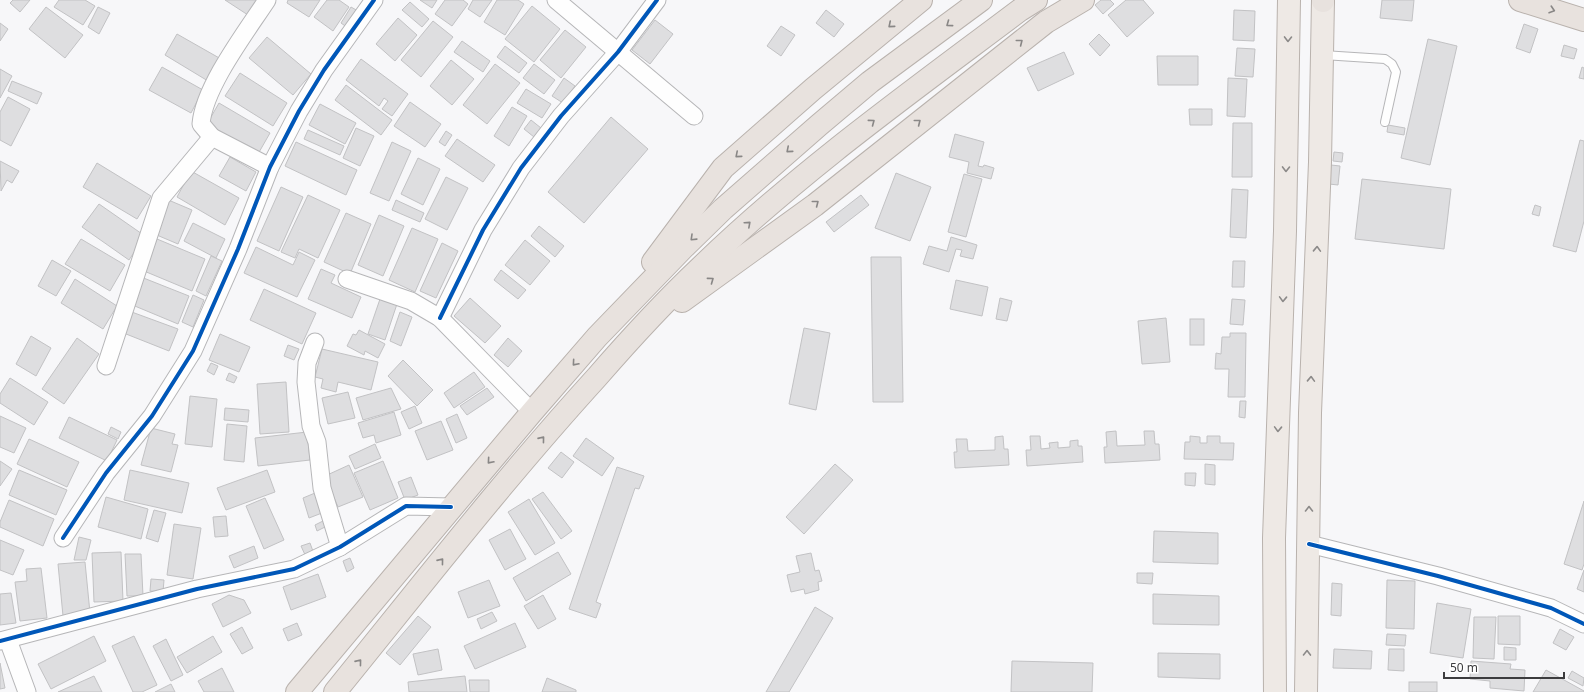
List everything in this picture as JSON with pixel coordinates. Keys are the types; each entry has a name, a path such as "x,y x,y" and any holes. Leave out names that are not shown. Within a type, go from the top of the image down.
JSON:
{"highway":[{"path":"597,337 723,168 813,89 921,0"},
{"path":"297,692 451,507 597,337 722,209 819,124 870,82 980,0"},
{"path":"334,692 549,430 634,336 701,266 841,145 1020,10 1036,0"},
{"path":"634,336 815,204 1046,22 1083,0"},
{"path":"1520,0 1584,20"}],"main road":[{"path":"1275,692 1274,538 1285,231 1289,0"},
{"path":"1306,692 1310,413 1320,162 1323,0"}],"street":[{"path":"267,0 228,59 202,110 201,124 212,138 270,167"},
{"path":"63,538 106,473 152,416 193,351 238,249 270,167 299,111 324,70 374,0"},
{"path":"556,0 694,116"},
{"path":"440,318 482,230 521,168 561,116 618,52 657,0"},
{"path":"106,366 161,198 212,138"},
{"path":"347,279 411,301 440,318 532,412"},
{"path":"315,342 308,363 306,382 311,426 317,442 322,488 340,547"},
{"path":"27,692 4,641 197,589 294,569 340,547 406,506 451,507"},
{"path":"1309,544 1438,576 1551,608 1584,624"}],"lane":[{"path":"1322,55 1385,59 1392,64 1396,72 1385,122"}],"building":[{"path":"13,0 30,0 20,12 10,3"},
{"path":"59,0 85,0 95,6 83,25 54,7"},
{"path":"225,0 257,0 248,15"},
{"path":"288,0 320,0 309,17 287,3"},
{"path":"327,0 339,0 349,7 333,31 314,17"},
{"path":"420,0 437,0 432,8"},
{"path":"445,0 463,0 468,4 452,26 435,14"},
{"path":"473,0 492,0 480,17 468,9"},
{"path":"497,0 518,0 524,4 505,35 484,22"},
{"path":"1101,0 1110,0 1114,4 1103,14 1095,5"},
{"path":"1126,0 1143,0 1154,13 1127,37 1108,15"},
{"path":"1382,0 1414,0 1412,21 1380,18"},
{"path":"410,2 429,19 422,27 402,10"},
{"path":"532,6 560,29 534,62 505,39"},
{"path":"46,7 83,35 65,58 29,29"},
{"path":"98,7 110,13 99,34 88,27"},
{"path":"351,7 358,11 348,28 341,23"},
{"path":"826,10 844,24 834,37 816,23"},
{"path":"1234,10 1255,11 1254,41 1233,40"},
{"path":"398,18 417,35 395,61 376,44"},
{"path":"655,20 673,34 650,64 632,50"},
{"path":"433,21 453,37 421,77 401,60"},
{"path":"0,23 8,29 0,41"},
{"path":"1524,24 1538,29 1530,53 1516,48"},
{"path":"781,26 795,35 781,56 767,46"},
{"path":"565,30 586,47 561,78 540,60"},
{"path":"177,34 221,59 208,81 165,55"},
{"path":"1099,34 1110,45 1100,56 1089,44"},
{"path":"267,37 311,74 293,95 249,58"},
{"path":"1428,39 1457,46 1430,165 1401,158"},
{"path":"462,41 490,61 483,72 454,52"},
{"path":"1564,45 1577,49 1574,59 1561,56"},
{"path":"505,46 527,63 519,73 497,57"},
{"path":"1237,48 1255,49 1253,77 1235,76"},
{"path":"1064,52 1074,74 1038,91 1027,68"},
{"path":"1157,56 1198,56 1198,85 1158,85"},
{"path":"361,59 408,94 392,116 382,109 388,101 384,98 379,106 346,80"},
{"path":"451,60 474,79 452,105 430,86"},
{"path":"495,64 520,83 487,124 463,105"},
{"path":"534,64 555,80 544,94 523,78"},
{"path":"162,67 203,90 191,113 149,90"},
{"path":"1582,67 1584,68 1584,79 1579,78"},
{"path":"0,69 12,76 0,98"},
{"path":"240,73 287,103 273,126 225,96"},
{"path":"564,78 575,86 563,103 552,96"},
{"path":"1228,78 1247,79 1245,117 1227,116"},
{"path":"12,81 42,93 37,104 8,91"},
{"path":"346,85 392,120 381,135 335,100"},
{"path":"526,89 551,104 542,118 517,103"},
{"path":"8,97 30,109 11,146 0,140 0,112"},
{"path":"410,102 441,124 425,147 394,126"},
{"path":"219,103 270,133 258,154 207,124"},
{"path":"320,104 356,123 345,144 309,125"},
{"path":"512,107 527,116 509,146 494,136"},
{"path":"1189,109 1212,109 1212,125 1190,125"},
{"path":"611,117 648,149 584,223 548,192"},
{"path":"531,120 541,128 534,137 524,129"},
{"path":"1233,123 1252,123 1252,177 1232,177"},
{"path":"1388,125 1405,128 1404,135 1387,132"},
{"path":"356,128 374,136 360,166 343,158"},
{"path":"308,130 344,146 340,155 304,139"},
{"path":"446,131 452,135 445,146 439,142"},
{"path":"955,134 984,142 978,166 983,167 984,165 994,168 991,179 967,173 969,162 949,157"},
{"path":"457,139 495,165 483,182 445,156"},
{"path":"1580,140 1584,141 1584,221 1576,252 1553,246"},
{"path":"296,142 357,170 346,195 285,166"},
{"path":"392,142 411,151 389,201 370,193"},
{"path":"1334,152 1343,153 1342,162 1333,161"},
{"path":"230,157 256,172 246,191 219,176"},
{"path":"418,158 440,169 423,205 401,194"},
{"path":"0,161 19,171 12,183 7,180 1,191"},
{"path":"97,163 151,196 137,219 83,187"},
{"path":"1331,165 1340,166 1338,185 1329,184"},
{"path":"191,171 239,198 225,225 177,197"},
{"path":"896,173 931,187 910,241 875,228"},
{"path":"964,174 982,179 966,237 948,232"},
{"path":"446,177 468,188 447,230 425,219"},
{"path":"1362,179 1451,189 1444,249 1355,239"},
{"path":"281,187 303,197 279,251 257,241"},
{"path":"1232,189 1248,190 1246,238 1230,237"},
{"path":"308,195 340,210 318,258 299,249 295,258 281,252"},
{"path":"861,195 869,205 834,232 826,222"},
{"path":"166,199 192,210 178,244 152,233"},
{"path":"396,200 424,213 420,222 392,210"},
{"path":"99,204 145,236 129,260 82,227"},
{"path":"1535,205 1541,207 1539,216 1532,214"},
{"path":"346,213 371,224 350,274 324,262"},
{"path":"379,215 404,226 383,276 358,265"},
{"path":"193,223 225,239 216,258 184,241"},
{"path":"539,226 564,246 555,257 531,236"},
{"path":"412,228 438,239 415,292 389,280"},
{"path":"951,237 977,245 973,259 960,256 962,250 956,249 949,272 923,264 929,246 947,251"},
{"path":"81,239 125,265 110,291 65,264"},
{"path":"157,239 205,259 192,291 144,271"},
{"path":"525,240 550,261 530,285 505,265"},
{"path":"442,243 458,251 436,298 420,291"},
{"path":"256,247 293,265 299,252 315,260 297,297 244,273"},
{"path":"211,256 222,261 206,296 196,291"},
{"path":"871,257 901,257 903,402 873,402"},
{"path":"52,260 71,271 56,296 38,286"},
{"path":"1233,261 1245,261 1244,287 1232,287"},
{"path":"321,269 335,275 331,283 361,297 352,318 308,299"},
{"path":"501,270 526,290 518,299 494,280"},
{"path":"141,277 189,296 178,324 130,304"},
{"path":"75,279 117,306 103,329 61,303"},
{"path":"956,280 988,287 982,316 950,309"},
{"path":"264,289 316,313 302,344 250,320"},
{"path":"193,295 204,300 193,327 182,322"},
{"path":"470,298 501,326 485,343 454,316"},
{"path":"1000,298 1012,301 1007,321 996,319"},
{"path":"380,299 397,304 385,340 368,334"},
{"path":"1232,299 1245,300 1243,325 1230,324"},
{"path":"129,311 178,329 169,351 121,332"},
{"path":"400,312 412,317 401,346 390,341"},
{"path":"1166,318 1170,362 1142,364 1138,321"},
{"path":"1190,319 1204,319 1204,345 1190,345"},
{"path":"804,328 830,333 816,410 789,404"},
{"path":"359,330 385,344 378,358 365,351 364,355 347,346 353,334 356,335"},
{"path":"1230,333 1246,333 1245,397 1228,397 1229,369 1215,369 1216,353 1221,354 1222,337 1230,337"},
{"path":"220,334 250,347 239,372 209,360"},
{"path":"31,336 51,348 36,376 16,364"},
{"path":"77,338 99,354 64,404 42,389"},
{"path":"508,338 522,351 508,367 494,355"},
{"path":"288,345 299,349 294,360 284,356"},
{"path":"322,349 378,362 371,390 338,382 336,392 321,388 323,379 315,377"},
{"path":"403,360 433,390 417,406 388,376"},
{"path":"211,363 218,366 214,375 207,371"},
{"path":"474,372 485,387 454,408 444,393"},
{"path":"229,373 237,377 234,383 226,380"},
{"path":"10,378 48,402 34,425 0,403 0,394"},
{"path":"286,382 289,432 260,434 257,384"},
{"path":"391,388 401,409 363,420 356,398"},
{"path":"487,388 494,397 467,415 460,406"},
{"path":"348,392 355,418 328,424 322,398"},
{"path":"190,396 217,399 212,447 185,444"},
{"path":"1240,401 1246,401 1245,418 1239,417"},
{"path":"415,406 422,423 409,429 401,412"},
{"path":"225,408 249,410 248,422 224,420"},
{"path":"394,412 401,435 376,443 374,435 363,438 358,423"},
{"path":"457,414 467,438 456,443 446,419"},
{"path":"0,416 26,428 14,453 0,447"},
{"path":"69,417 117,440 107,461 59,438"},
{"path":"441,421 453,450 427,460 415,431"},
{"path":"227,424 247,426 244,462 224,460"},
{"path":"111,427 121,432 118,439 108,434"},
{"path":"151,428 175,434 172,444 178,445 171,472 141,465"},
{"path":"1116,431 1117,446 1145,445 1144,431 1154,431 1155,444 1159,444 1160,460 1105,463 1104,447 1107,447 1106,432"},
{"path":"307,432 310,460 258,466 255,438"},
{"path":"1003,436 1004,449 1008,449 1009,465 955,468 954,452 957,452 956,439 967,439 968,451 995,450 995,437"},
{"path":"1030,436 1040,436 1041,449 1050,448 1049,443 1058,442 1058,448 1070,447 1070,441 1078,440 1078,446 1082,446 1083,462 1027,466 1026,450 1031,450"},
{"path":"1190,436 1200,437 1200,443 1207,443 1207,436 1220,436 1220,443 1234,443 1233,460 1184,459 1185,442 1190,442"},
{"path":"586,438 614,458 602,476 573,456"},
{"path":"29,439 79,462 67,487 17,464"},
{"path":"375,444 381,458 355,469 349,456"},
{"path":"561,452 574,462 562,478 548,468"},
{"path":"0,461 12,469 0,486"},
{"path":"383,461 398,498 370,510 354,473"},
{"path":"835,464 853,480 804,534 786,517"},
{"path":"1205,464 1215,465 1215,485 1205,484"},
{"path":"349,465 363,497 338,507 325,476"},
{"path":"617,467 644,476 639,489 635,488 596,602 601,604 596,618 569,609"},
{"path":"19,470 67,490 56,515 9,495"},
{"path":"130,470 189,483 182,513 124,500"},
{"path":"267,470 275,492 226,510 217,488"},
{"path":"1185,473 1196,473 1195,486 1185,485"},
{"path":"411,477 418,495 405,500 398,482"},
{"path":"543,492 572,531 561,539 532,499"},
{"path":"315,493 322,513 309,518 303,498"},
{"path":"106,497 148,509 141,539 98,527"},
{"path":"265,498 284,540 264,549 246,506"},
{"path":"529,499 555,543 535,555 508,512"},
{"path":"9,500 54,519 43,546 0,527 0,522"},
{"path":"1584,501 1584,564 1582,570 1564,564"},
{"path":"154,510 166,513 158,542 146,538"},
{"path":"226,516 228,536 215,537 213,517"},
{"path":"325,520 327,526 317,531 315,525"},
{"path":"174,524 201,528 193,579 167,575"},
{"path":"510,529 526,559 505,570 489,540"},
{"path":"1154,531 1218,533 1218,564 1153,562"},
{"path":"79,537 91,540 86,560 74,560"},
{"path":"0,540 24,550 13,575 0,570"},
{"path":"310,543 314,554 306,557 301,546"},
{"path":"254,546 258,558 234,568 229,556"},
{"path":"121,552 123,601 94,602 92,553"},
{"path":"558,552 571,574 526,601 513,578"},
{"path":"811,553 815,571 819,570 822,581 818,582 819,590 805,594 804,589 791,592 787,575 800,572 796,556"},
{"path":"125,554 141,554 143,596 127,596"},
{"path":"350,558 354,568 347,572 343,561"},
{"path":"85,562 90,613 63,616 58,564"},
{"path":"41,568 47,618 20,621 15,582 27,581 26,569"},
{"path":"1584,570 1584,592 1577,589"},
{"path":"1137,573 1153,573 1152,584 1137,583"},
{"path":"318,574 326,597 291,610 283,587"},
{"path":"151,579 164,580 163,592 150,591"},
{"path":"489,580 500,606 468,618 458,592"},
{"path":"1387,580 1415,581 1414,629 1386,628"},
{"path":"1332,583 1342,584 1341,616 1331,615"},
{"path":"11,593 16,623 0,625 0,594"},
{"path":"1153,594 1219,596 1219,625 1153,624"},
{"path":"229,595 244,600 251,613 223,627 212,604"},
{"path":"543,595 556,619 538,629 524,606"},
{"path":"1437,603 1471,609 1463,658 1430,653"},
{"path":"815,607 833,618 789,692 766,692"},
{"path":"492,612 497,621 481,629 477,619"},
{"path":"418,616 431,627 400,665 386,653"},
{"path":"1498,616 1520,616 1520,645 1498,644"},
{"path":"1474,617 1496,617 1494,659 1473,658"},
{"path":"297,623 302,635 288,641 283,629"},
{"path":"515,623 526,647 475,669 464,646"},
{"path":"242,627 253,648 242,654 230,634"},
{"path":"1560,629 1574,637 1566,650 1553,643"},
{"path":"1387,634 1406,635 1405,646 1386,645"},
{"path":"94,636 106,661 51,689 38,664"},
{"path":"134,636 157,685 142,692 133,692 112,646"},
{"path":"213,636 222,652 187,673 177,657"},
{"path":"166,639 183,675 171,681 153,646"},
{"path":"1504,647 1516,648 1516,660 1504,660"},
{"path":"438,649 442,670 418,675 413,654"},
{"path":"1334,649 1372,651 1371,669 1333,668"},
{"path":"1389,649 1404,649 1404,671 1388,670"},
{"path":"1158,653 1220,654 1220,679 1158,677"},
{"path":"1012,661 1093,663 1092,692 1011,692"},
{"path":"1471,661 1511,664 1510,669 1525,670 1524,691 1490,688 1490,681 1470,679"},
{"path":"0,663 5,688 0,689"},
{"path":"222,668 234,692 204,692 198,681"},
{"path":"1546,670 1584,691 1584,692 1533,692"},
{"path":"1572,671 1584,678 1583,686 1568,678"},
{"path":"94,676 102,692 58,692"},
{"path":"465,676 467,692 409,692 408,682"},
{"path":"547,678 576,690 576,692 542,692"},
{"path":"469,680 489,680 489,692 470,692"},
{"path":"1409,682 1437,682 1437,692 1409,692"},
{"path":"171,684 175,692 155,692"}],"cycle path":[{"path":"63,538 106,473 152,416 193,351 238,249 270,167 299,111 324,70 374,0"},
{"path":"440,318 483,230 521,168 561,116 618,52 657,0"},
{"path":"0,641 197,589 294,569 340,547 406,506 451,507"},
{"path":"1309,544 1438,576 1551,608 1584,624"}]}
